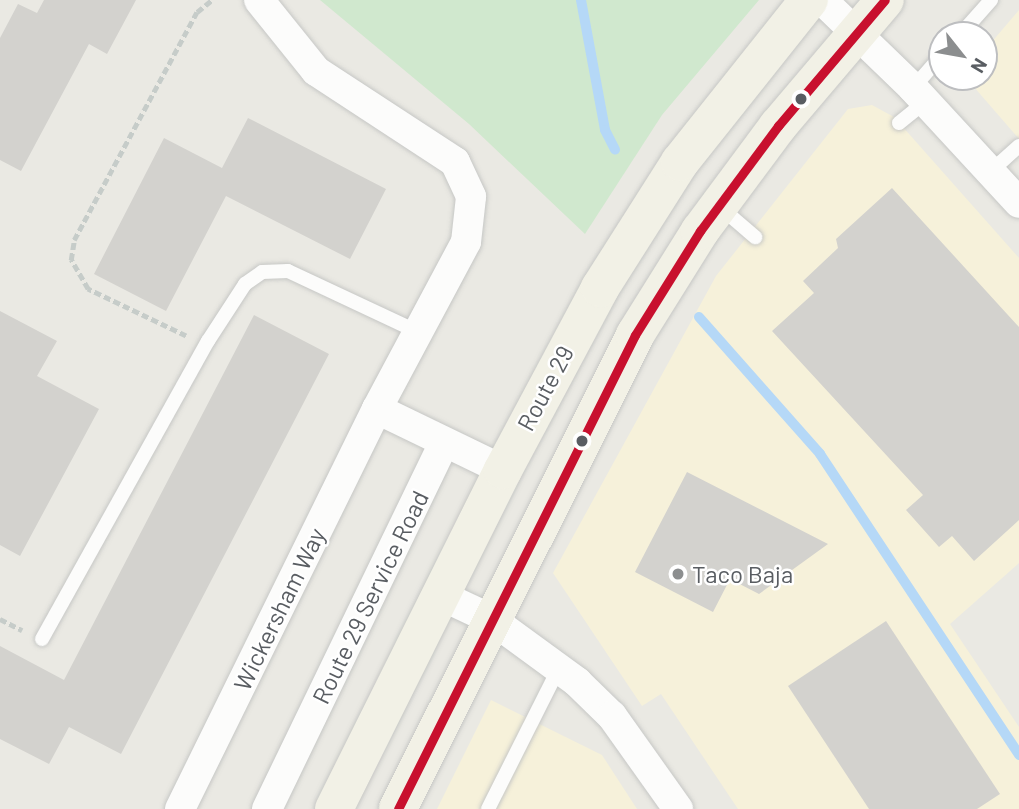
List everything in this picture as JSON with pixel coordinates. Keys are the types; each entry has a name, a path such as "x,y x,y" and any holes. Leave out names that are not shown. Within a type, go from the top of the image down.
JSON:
{"main road":[{"name":"Route 29","path":"334,809 559,361 680,162 809,0"},
{"path":"398,809 635,335 719,206 885,0"}],"street":[{"name":"Wickersham Way","path":"180,809 377,409 466,242 471,197 455,162 316,71 259,0"},
{"path":"822,0 919,95 1019,203"},
{"path":"377,409 503,470"},
{"name":"Route 29 Service Road","path":"267,809 444,443"},
{"path":"440,595 491,619 559,668 612,716 678,809"}],"lane":[{"path":"972,21 991,0"},
{"path":"899,123 928,79"},
{"path":"990,172 1019,146"},
{"path":"719,206 755,237"},
{"path":"41,639 205,346 246,284 262,272 288,271 418,332"},
{"path":"488,809 559,668"}],"path":[{"path":"205,346 88,289 71,260 74,240 197,12 212,0"}],"shaded area":[{"path":"1019,10 1019,139 977,91 998,91 998,35"},
{"path":"872,105 894,117 1019,258 1019,563 950,624 1019,727 1019,809 738,809 661,694 642,706 553,573 716,276 848,109"},
{"path":"491,700 602,755 637,809 437,809"}],"green space":[{"path":"320,0 759,0 662,115 585,234 469,124"}],"building":[{"path":"44,0 136,0 107,54 89,44 21,171 0,160 0,38 18,4 37,13"},
{"path":"248,118 386,189 350,259 226,196 166,311 94,274 164,138 222,168"},
{"path":"892,188 1019,327 1019,520 974,561 952,536 939,547 906,510 923,495 772,331 814,293 803,281 838,248 836,239"},
{"path":"0,311 57,341 37,376 99,409 20,556 0,545"},
{"path":"254,315 329,354 121,754 69,727 49,764 0,739 0,646 64,680"},
{"path":"687,472 828,544 759,594 730,579 713,612 635,572"},
{"path":"886,621 1000,794 977,809 869,809 788,686"}],"waterway":[{"path":"581,0 605,130 615,150"},
{"path":"699,317 820,454 1019,755"}],"transit line":[{"path":"398,809 635,335 700,231 778,126 885,0"}],"place":[{"name":"Taco Baja","path":"678,574"}]}
